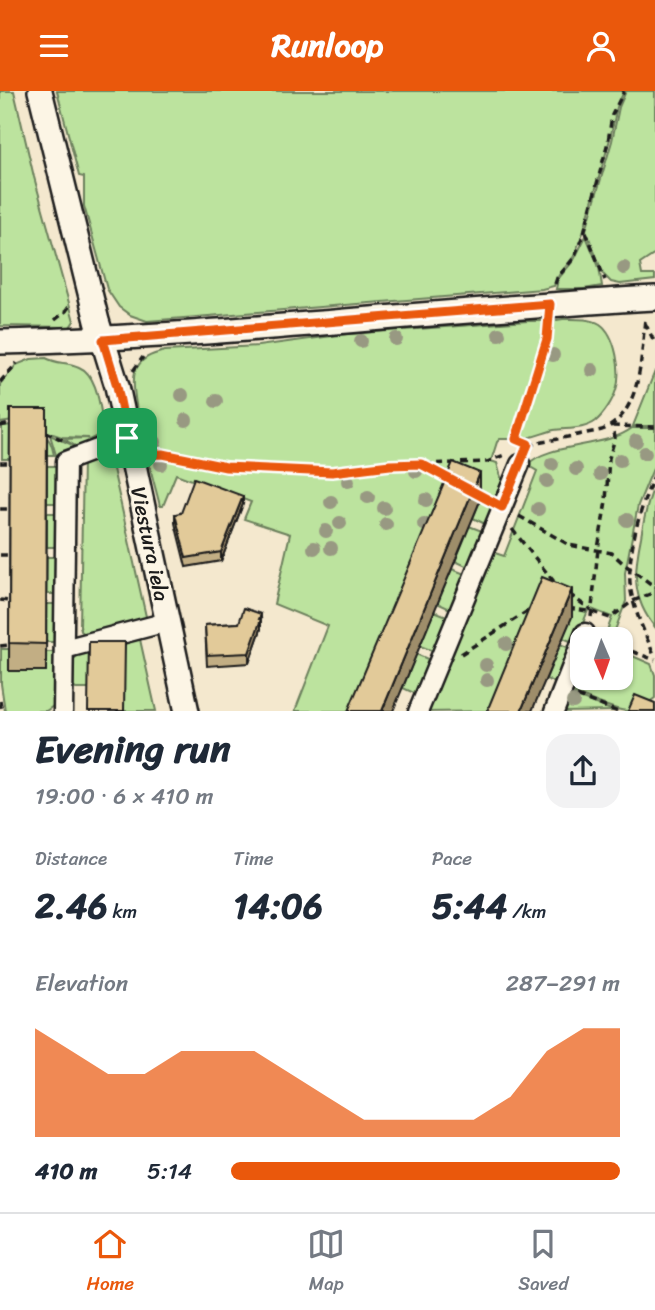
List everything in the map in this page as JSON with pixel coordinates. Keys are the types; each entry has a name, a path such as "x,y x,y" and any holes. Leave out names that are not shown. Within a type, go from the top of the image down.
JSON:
{"street":[{"name":"Viestura iela","path":"40,91 117,386 187,711"},
{"path":"0,342 103,340 651,298"},
{"path":"63,711 66,461 92,451 129,447"},
{"path":"418,711 502,507 515,455"},
{"path":"64,649 167,622"},
{"path":"554,711 570,670"}],"path":[{"path":"528,444 516,439 547,339 550,304 557,278 574,258 585,230 608,142 612,115 624,91"},
{"path":"585,230 616,300"},
{"path":"52,341 53,323 71,304 71,297"},
{"path":"613,426 622,418 632,396 640,363 644,323 651,298"},
{"path":"644,323 655,343"},
{"path":"0,382 16,363 23,360"},
{"path":"0,426 20,423"},
{"path":"593,612 609,458 615,438 613,426"},
{"path":"129,447 226,467 332,472 390,465 487,462 515,455 528,444 585,435 613,426 655,427"},
{"path":"40,429 92,451"},
{"path":"515,455 528,444"},
{"path":"0,463 10,463"},
{"path":"421,464 460,483"},
{"path":"655,474 640,510 630,569 633,601 655,659"},
{"path":"502,507 569,545 612,553 655,587"},
{"path":"502,507 515,534 553,582 593,612"},
{"path":"0,509 10,509"},
{"path":"0,555 10,555"},
{"path":"556,606 593,612 610,618 633,601 655,592"},
{"path":"0,600 10,601"},
{"path":"440,659 464,653 541,603"},
{"path":"0,646 9,645"},
{"path":"634,652 655,659"},
{"path":"562,690 615,711"}],"green space":[{"path":"0,91 14,91 34,177 74,321 70,327 0,326"},
{"path":"57,91 624,91 617,107 583,233 574,256 554,286 147,321 130,315 119,307 107,289 84,206 84,177 79,176"},
{"path":"626,91 655,91 655,254 640,264 642,275 655,275 655,280 620,284 611,282 603,274 586,230 619,107"},
{"path":"586,236 599,267 602,286 556,289 558,279 574,260"},
{"path":"544,321 543,337 516,435 514,439 500,439 497,442 491,461 497,463 502,481 485,524 473,518 480,501 360,711 295,711 328,626 274,604 290,534 244,519 251,502 176,474 163,506 160,506 135,398 137,367 147,357 165,351 258,346 347,334"},
{"path":"551,321 592,321 606,329 614,345 618,365 615,394 602,415 591,424 518,439 542,362"},
{"path":"46,358 86,371 98,395 105,432 91,439 107,440 56,455 50,435 77,447 64,439 89,438 62,437 13,421 0,423 0,384 16,365 31,359"},
{"path":"655,371 655,426 633,426"},
{"path":"13,425 36,430 47,437 10,459 2,459 2,426"},
{"path":"632,428 655,428 655,464 638,505 625,573 626,601 616,627 608,627 612,617 589,608 581,627 570,627 570,641 563,638 498,711 425,711 492,552 504,556 537,471 527,465 549,452 607,439"},
{"path":"47,437 52,446 54,455 47,455"},
{"path":"109,451 147,621 86,635 80,626 83,461"},
{"path":"47,466 59,466 59,503 47,503"},
{"path":"655,484 655,627 638,595 636,573 645,517"},
{"path":"47,513 58,513 58,547 47,547"},
{"path":"469,526 482,531 468,567 455,561"},
{"path":"46,557 58,557 58,594 46,594"},
{"path":"452,569 465,574 450,609 437,603"},
{"path":"46,604 58,604 57,642 46,642"},
{"path":"434,611 447,616 433,651 420,646"},
{"path":"139,635 156,711 125,711 89,689 76,689 72,686 72,662 79,653"},
{"path":"560,644 570,648 558,684 546,679"},
{"path":"1,649 9,649 9,670 46,652 57,652 56,704 46,711 5,711 1,684"},
{"path":"416,654 430,660 416,694 403,688"},
{"path":"634,657 651,664 655,675 655,698 630,711 609,707 570,692 633,690"},
{"path":"569,694 614,711 563,711"}],"building":[{"path":"10,409 47,409 46,644 9,643"},
{"path":"453,462 480,473 382,711 348,711"},
{"path":"194,478 243,496 221,552 186,558 175,514 181,513"},
{"path":"542,577 572,589 521,711 487,711"},
{"path":"244,608 261,614 249,653 207,655 205,625 239,623"},
{"path":"89,642 125,642 124,711 88,711"},
{"path":"635,695 655,703 655,711 628,711"}],"route":[{"path":"550,304 547,339 516,439 528,444 502,507 421,464 332,472 226,467 163,454 131,455 127,438 117,386 103,340 550,304"}]}
